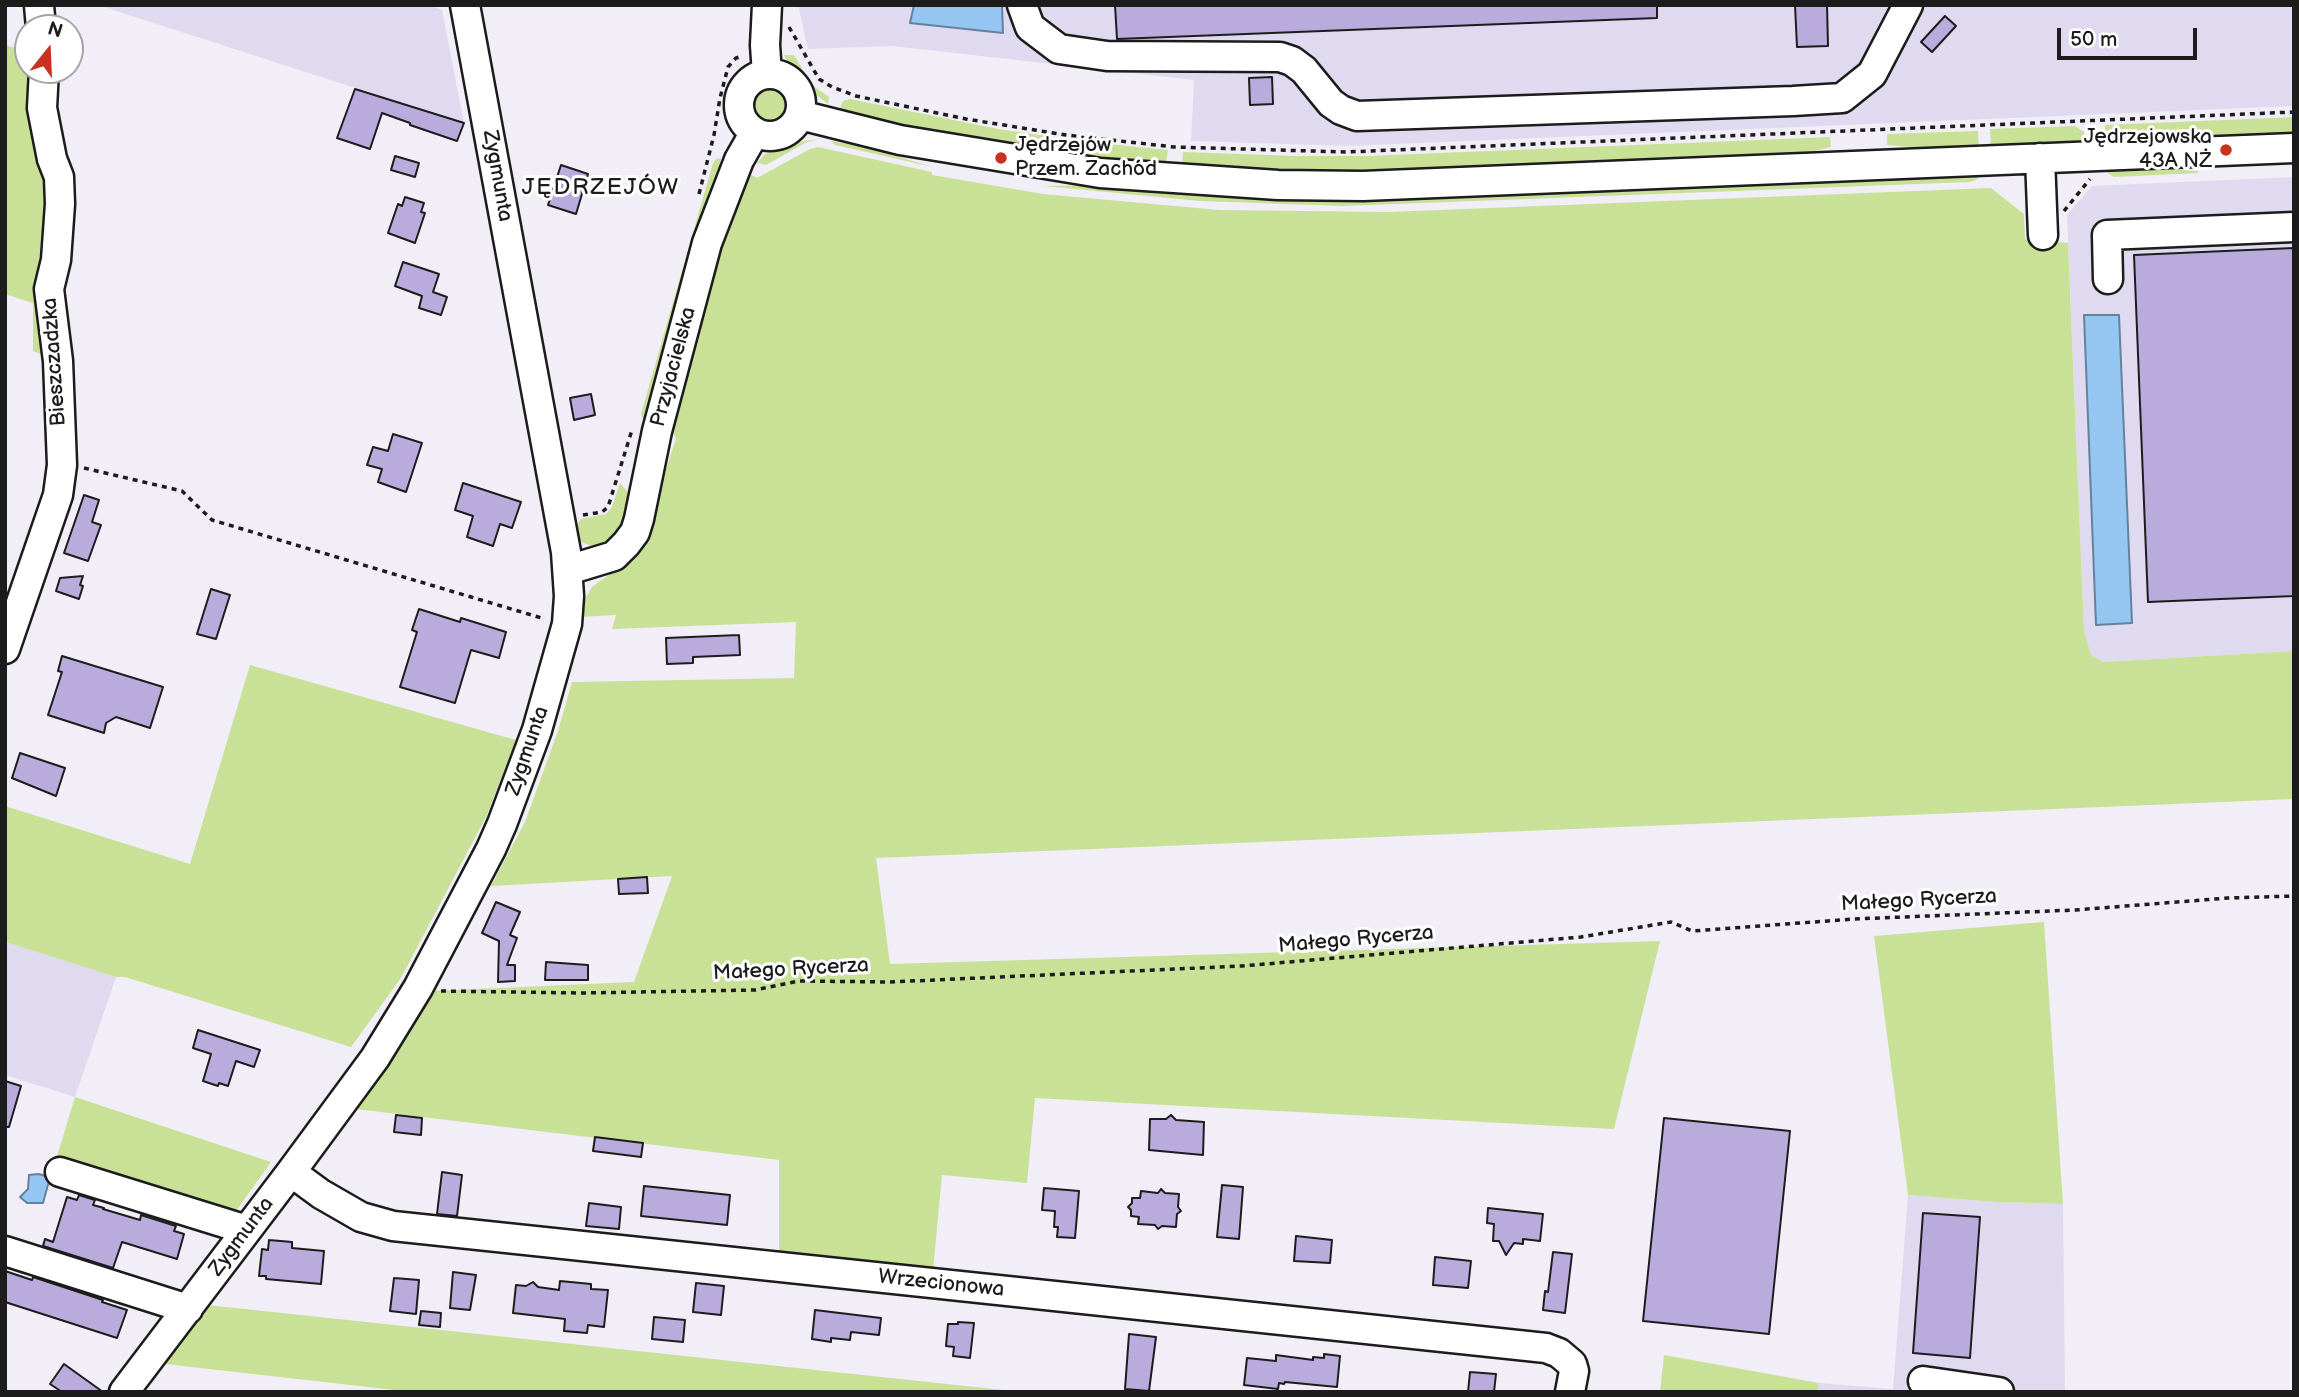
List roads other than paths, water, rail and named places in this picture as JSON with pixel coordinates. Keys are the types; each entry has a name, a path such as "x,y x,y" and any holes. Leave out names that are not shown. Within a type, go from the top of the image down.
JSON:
{"street":[{"name":"Zygmunta","path":"124,1392 375,1058 418,988 502,824 537,730 567,624 568,570 561,522 465,5"},
{"path":"1022,5 1030,26 1059,49 1107,56 1280,57 1292,61 1304,70 1340,110 1357,116 1793,102 1842,98 1872,74 1908,5"},
{"path":"758,64 784,77 797,89 802,106 800,115 790,130 782,134 773,136 755,132 743,120 739,103 751,81 777,14"},
{"name":"Bieszczadzka","path":"5,649 58,495 62,465 58,361 49,289 56,260 59,177 52,159 43,108 44,84"},
{"path":"800,115 900,140 1100,173 1278,185 1363,186 2294,148"},
{"name":"Przyjacielska","path":"568,570 614,556 635,532 657,430 707,243 739,160 755,132"},
{"path":"2040,158 2053,226"},
{"path":"2108,279 2107,234 2294,227"},
{"path":"60,1172 247,1230"},
{"name":"Wrzecionowa","path":"291,1172 321,1194 361,1217 393,1226 1546,1348 1559,1353 1572,1364 1574,1371 1570,1392"},
{"path":"5,1251 187,1309"},
{"path":"1923,1381 1999,1392"}],"water":[{"path":"914,5 1002,5 1003,33 910,23"},
{"path":"2084,315 2119,315 2132,623 2096,625"},
{"path":"29,1175 47,1176 49,1181 43,1203 27,1203 20,1197 28,1189"}],"place":[{"name":"Jędrzejowska 43A NŻ","path":"2226,150"},
{"name":"Jędrzejów Przem. Zachód","path":"1001,158"}],"district":[{"name":"JĘDRZEJÓW","path":"601,188"}]}
